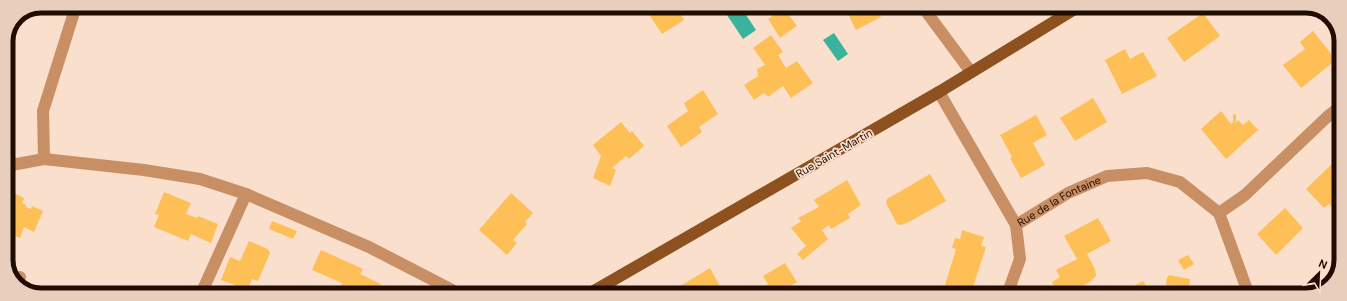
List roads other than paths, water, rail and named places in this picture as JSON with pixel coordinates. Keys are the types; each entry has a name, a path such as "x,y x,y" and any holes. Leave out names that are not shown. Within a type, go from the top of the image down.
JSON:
{"main road":[{"name":"Rue Saint-Martin","path":"599,288 939,92 1068,13"}],"street":[{"path":"44,159 43,111 74,13"},
{"path":"927,13 971,72"},
{"name":"Rue de la Fontaine","path":"939,92 1016,224 1068,193 1107,176 1147,173 1180,182 1219,213"},
{"path":"1246,288 1219,213 1245,195 1334,112"},
{"path":"13,165 44,159 144,170 200,179 246,194 369,247 450,288"},
{"path":"204,288 246,194"},
{"path":"1010,288 1020,259 1016,224"}],"water":[{"path":"730,13 745,13 756,30 743,39 727,15"},
{"path":"834,33 848,54 838,61 823,40"}]}
